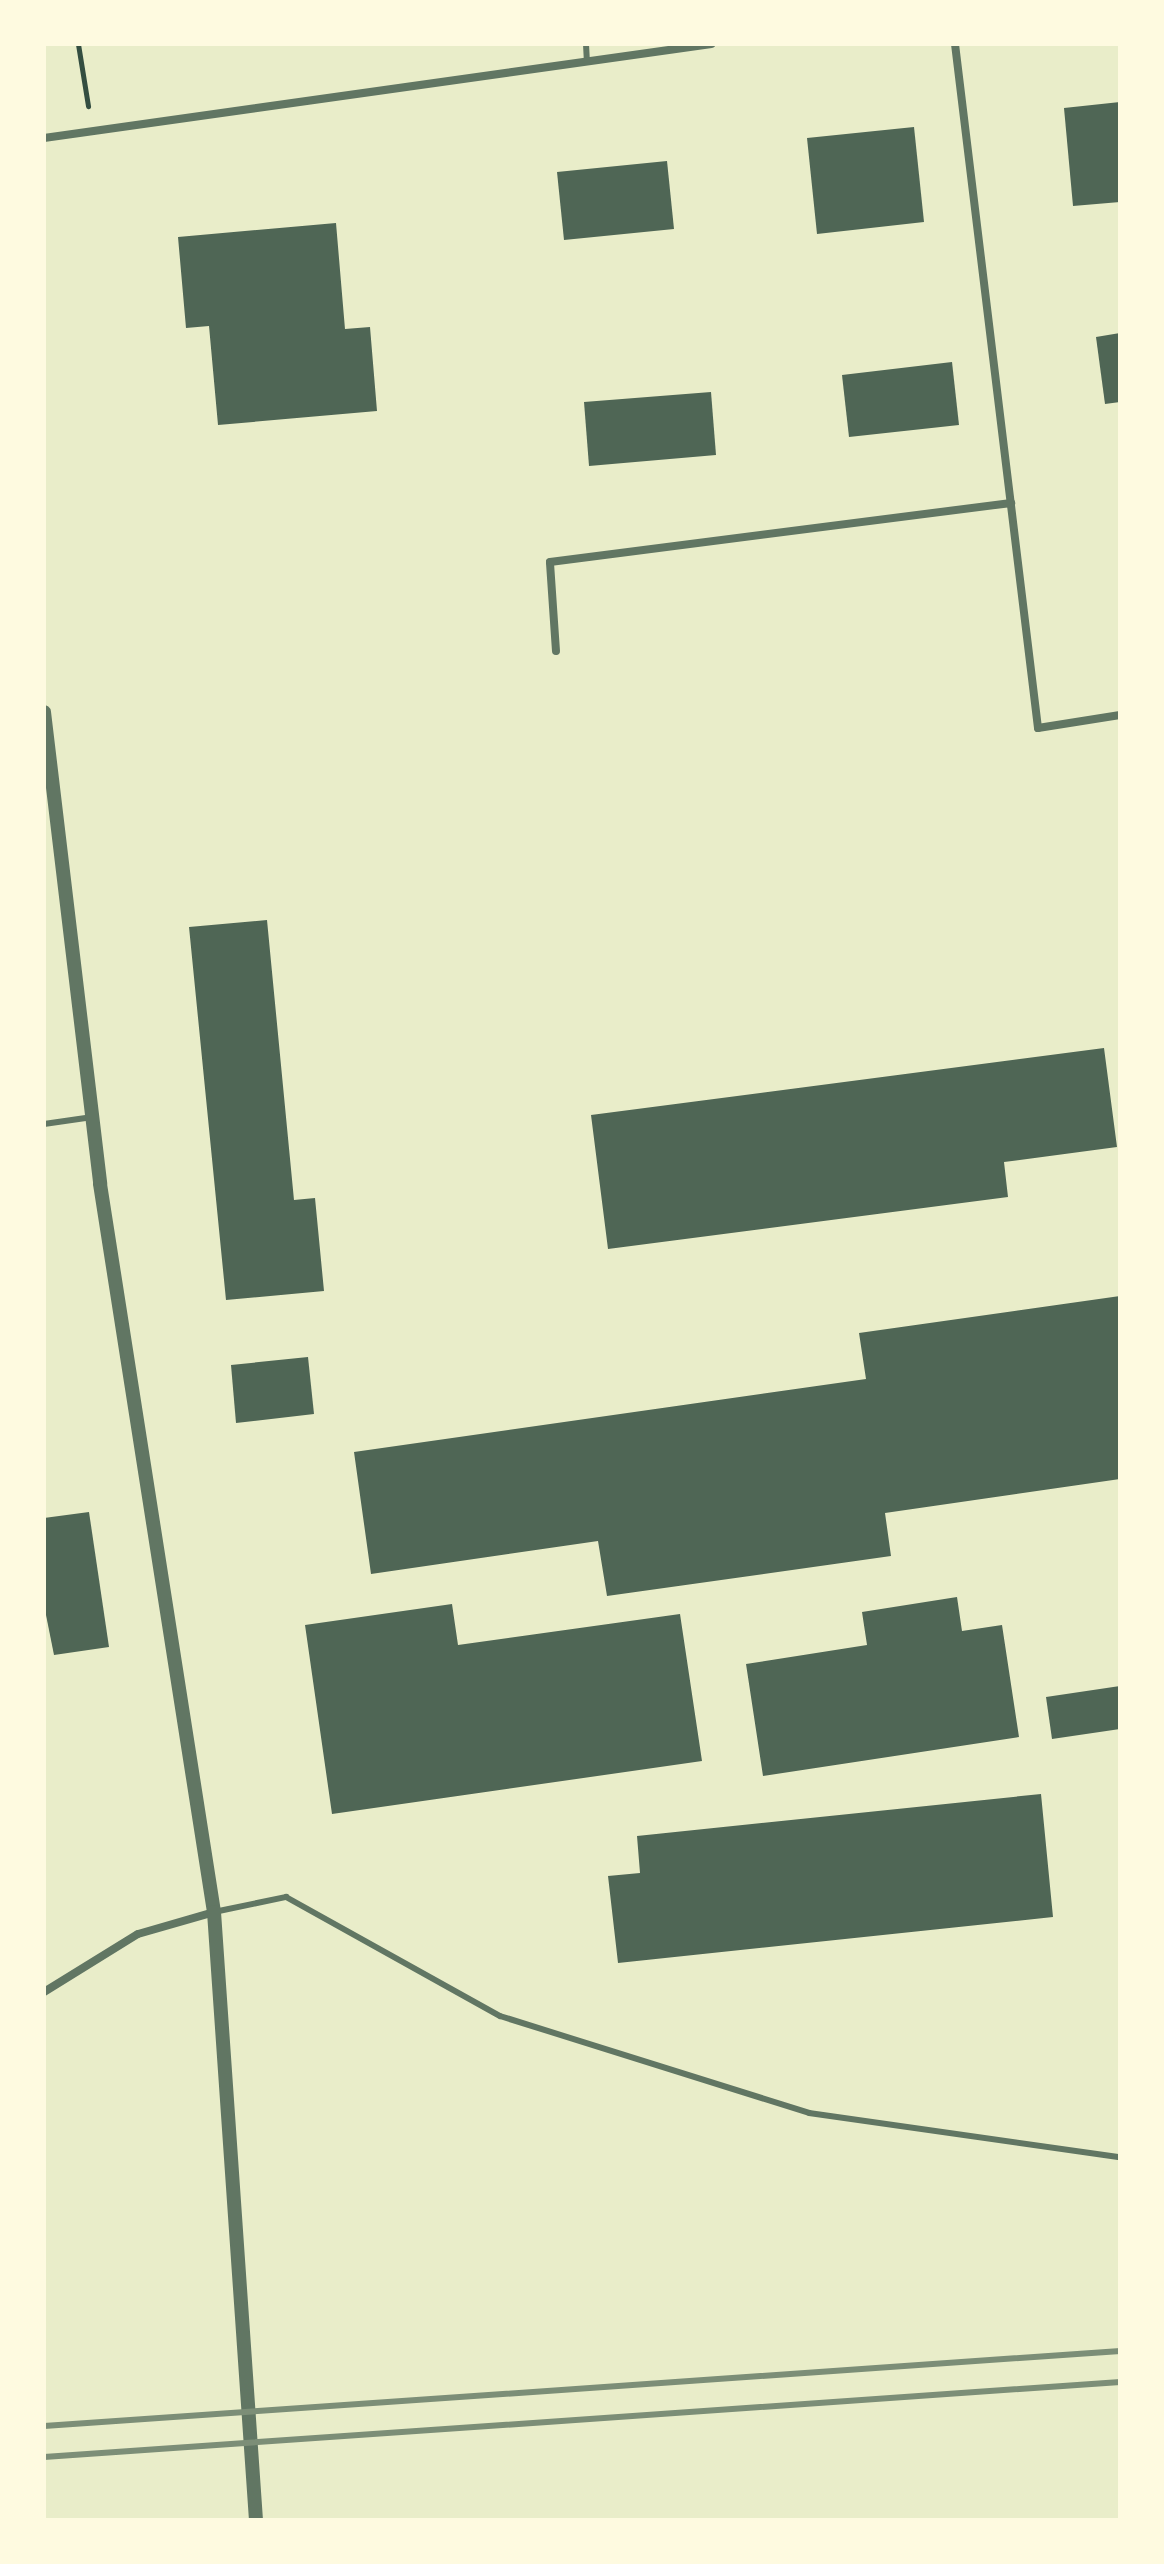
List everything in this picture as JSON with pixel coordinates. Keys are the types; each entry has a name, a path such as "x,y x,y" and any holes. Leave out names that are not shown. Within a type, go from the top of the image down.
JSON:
{"street":[{"path":"44,138 711,44"},
{"path":"955,44 1038,728 1120,715"},
{"path":"556,651 550,562 1011,503"},
{"path":"44,712 92,1117 214,1912 256,2520"},
{"path":"44,1992 138,1934 214,1912"}],"lane":[{"path":"586,44 587,61"},
{"path":"44,1124 92,1117"},
{"path":"214,1912 286,1897 500,2016 809,2113 1120,2157"}],"path":[{"path":"78,44 91,131"}],"building":[{"path":"1120,102 1120,202 1073,206 1064,108"},
{"path":"914,127 924,222 817,234 807,138"},
{"path":"667,161 674,229 564,240 557,172"},
{"path":"336,223 345,329 370,327 377,411 218,425 209,326 186,328 178,237"},
{"path":"1120,333 1120,402 1105,404 1096,337"},
{"path":"952,362 959,425 849,437 842,375"},
{"path":"711,392 716,455 589,466 584,402"},
{"path":"267,920 294,1200 315,1198 324,1291 226,1300 189,927"},
{"path":"1104,1048 1117,1147 1004,1162 1008,1197 608,1249 591,1115"},
{"path":"1120,1296 1120,1479 885,1513 891,1556 607,1596 598,1541 371,1574 354,1452 866,1379 859,1333"},
{"path":"308,1357 314,1414 236,1423 231,1365"},
{"path":"89,1512 109,1647 54,1655 44,1605 44,1518"},
{"path":"957,1597 962,1631 1002,1625 1019,1737 763,1776 746,1664 867,1645 862,1612"},
{"path":"452,1604 458,1645 680,1614 702,1761 332,1814 305,1625"},
{"path":"1120,1686 1120,1729 1052,1739 1046,1697"},
{"path":"1041,1794 1053,1917 618,1963 608,1876 640,1873 637,1836"}],"railway":[{"path":"44,2426 1120,2351"},
{"path":"44,2457 1120,2382"}]}
